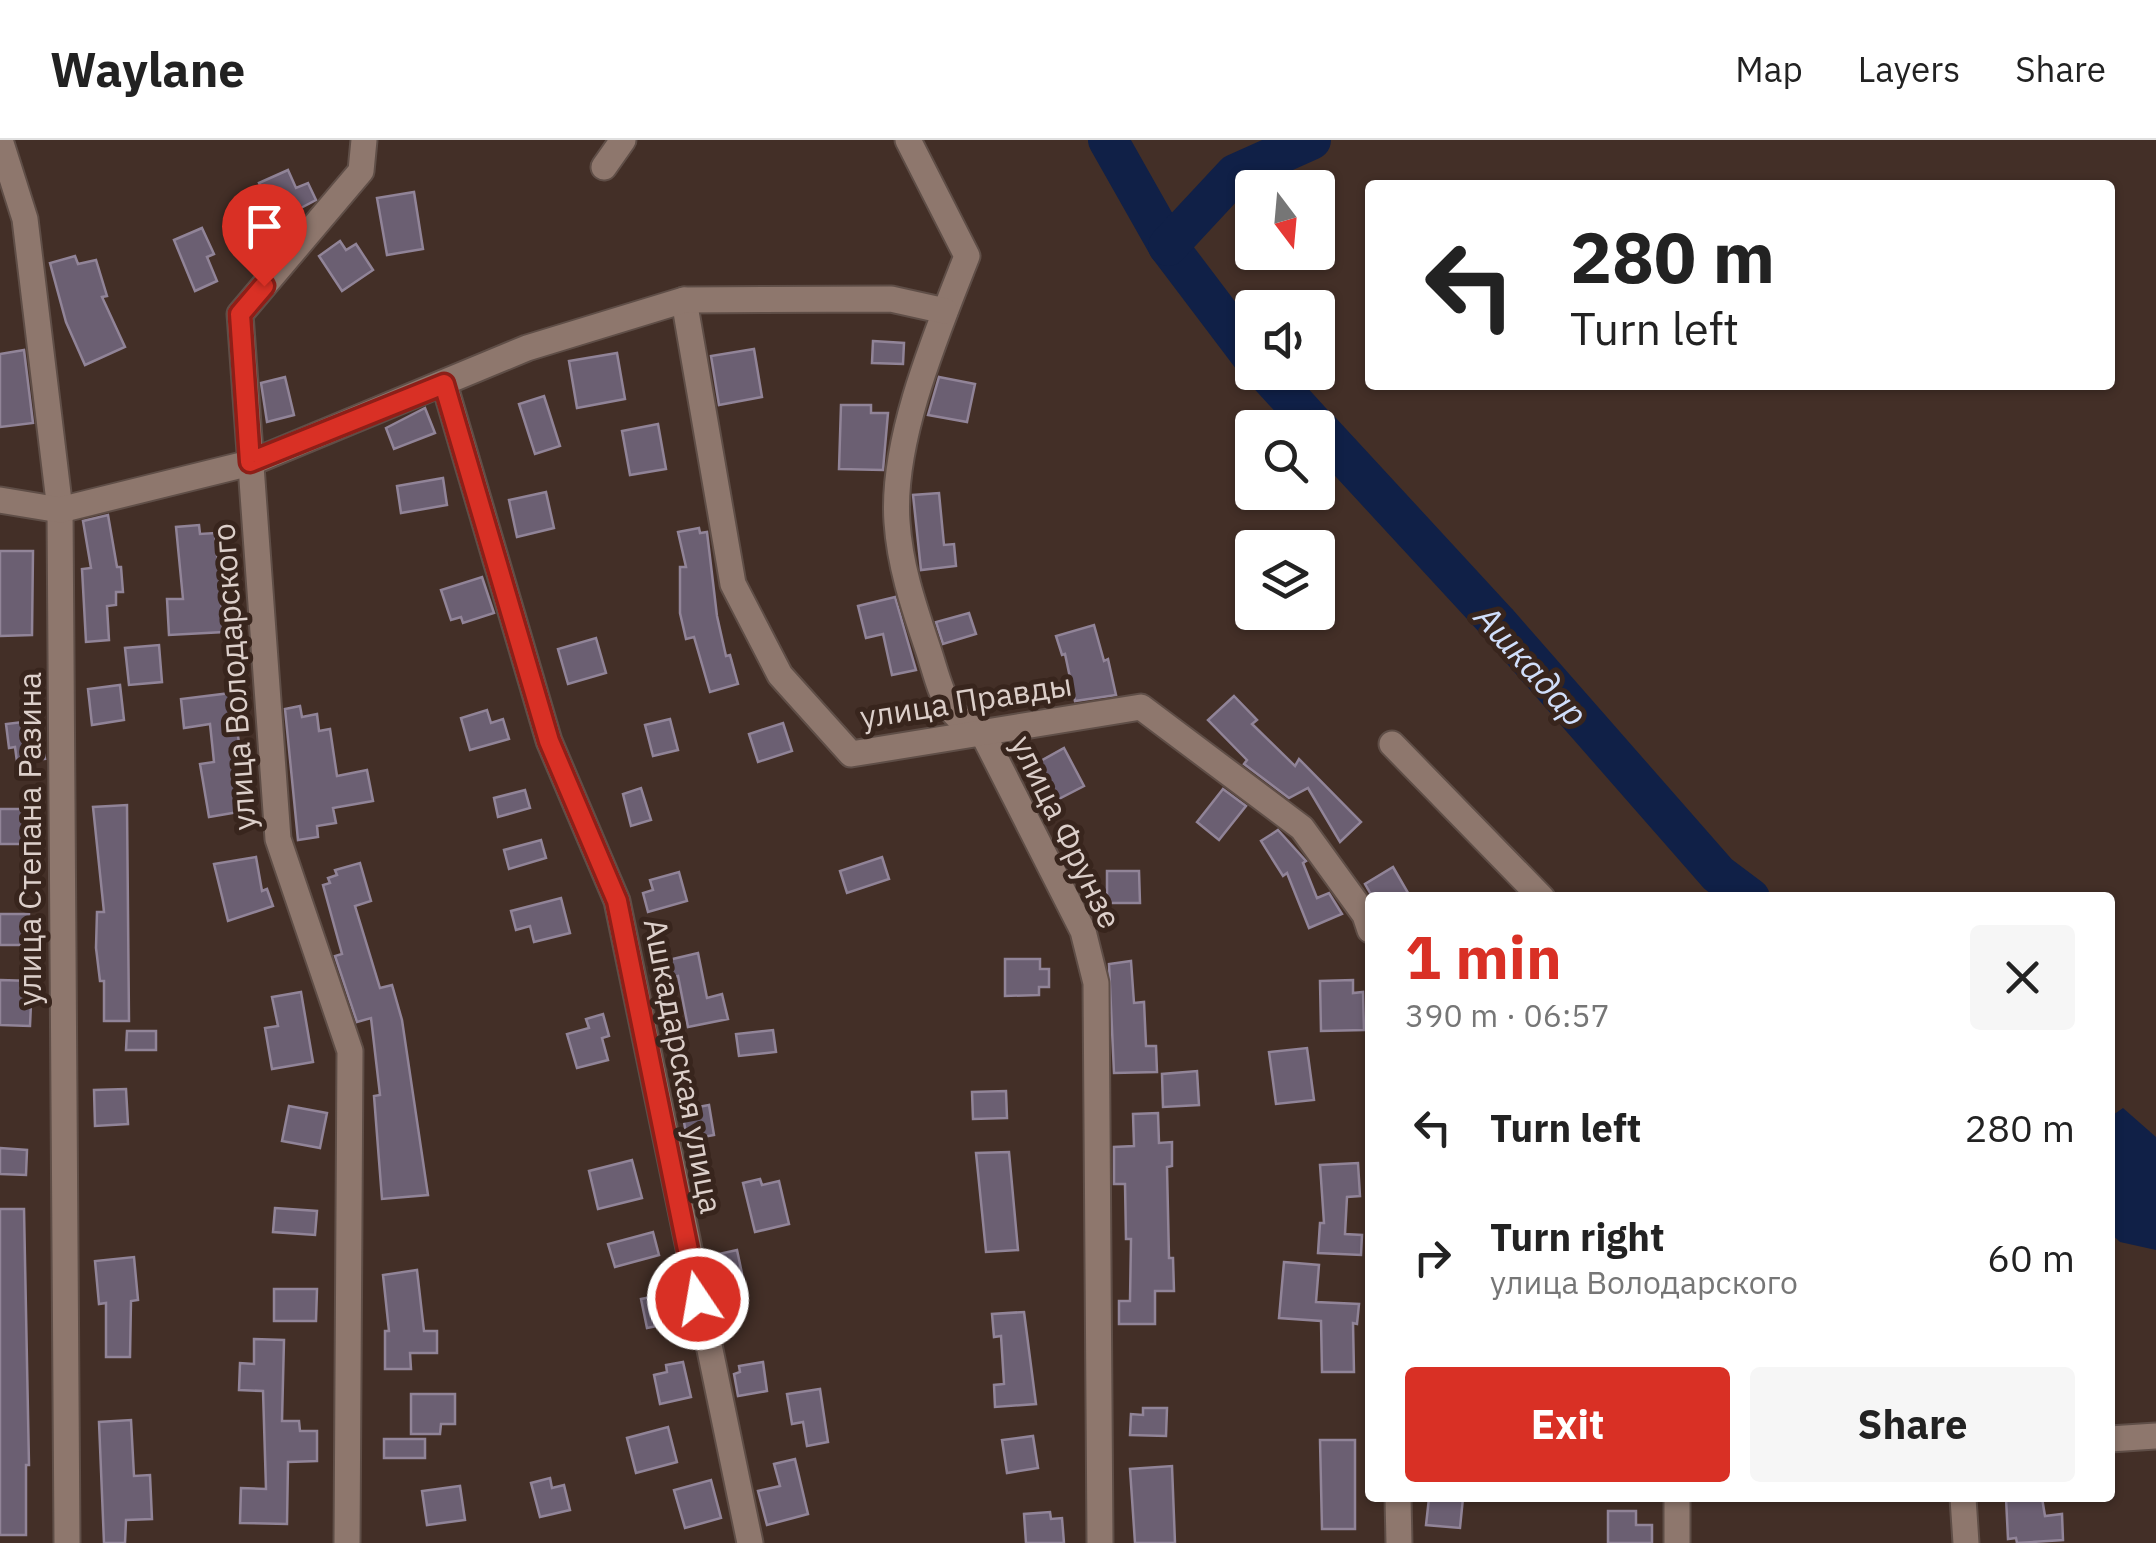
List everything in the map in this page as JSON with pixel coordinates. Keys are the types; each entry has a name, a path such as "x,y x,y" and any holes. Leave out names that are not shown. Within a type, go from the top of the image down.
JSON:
{"street":[{"name":"улица Степана Разина","path":"0,140 25,220 60,510 67,1543"},
{"name":"улица Володарского","path":"347,1543 350,1051 278,839 240,314 361,171 364,140"},
{"path":"604,168 624,140"},
{"name":"улица Фрунзе","path":"908,140 967,256 908,420 896,519 906,587 944,695 959,724 984,734 1083,931 1096,982 1100,1543"},
{"path":"0,500 60,510 250,462 527,348 684,300 890,299 945,310"},
{"name":"улица Правды","path":"684,300 734,584 780,675 851,754 1141,707 1302,828 1365,915"},
{"name":"Ашкадарская улица","path":"444,384 549,741 617,901 750,1543"},
{"path":"1392,744 1536,892"},
{"path":"2115,1439 2156,1436"},
{"path":"1398,1502 1399,1543"},
{"path":"1677,1502 1677,1543"},
{"path":"1964,1502 1966,1543"}],"water":[{"path":"2123,1108 2156,1137 2156,1250 2115,1238 2115,1114"}],"building":[{"path":"288,170 296,188 308,183 316,200 276,221 259,183"},
{"path":"414,192 423,249 387,255 377,198"},
{"path":"202,228 214,254 207,257 217,281 195,291 174,240"},
{"path":"340,241 346,250 356,244 373,270 342,291 319,256"},
{"path":"75,256 78,264 96,260 107,296 102,297 125,347 85,365 66,322 50,263"},
{"path":"873,341 904,343 903,364 872,363"},
{"path":"754,349 762,397 719,405 711,356"},
{"path":"24,350 33,423 0,427 0,354"},
{"path":"617,353 625,399 577,408 569,361"},
{"path":"285,377 294,415 267,422 261,383"},
{"path":"939,377 975,384 967,422 928,415"},
{"path":"544,396 560,446 535,454 519,404"},
{"path":"841,405 871,405 871,413 888,413 883,470 839,469"},
{"path":"425,408 435,433 394,449 386,428"},
{"path":"658,424 666,469 630,475 622,431"},
{"path":"443,478 447,505 401,513 397,486"},
{"path":"546,492 554,528 517,537 509,500"},
{"path":"939,493 944,545 954,544 956,566 921,570 913,495"},
{"path":"108,515 123,592 116,592 116,605 107,606 109,640 86,642 82,569 91,568 83,521"},
{"path":"199,525 200,534 215,533 224,632 169,635 167,599 183,599 176,527"},
{"path":"699,528 700,533 707,532 717,616 726,656 730,655 738,684 710,692 694,637 686,639 680,613 680,567 686,567 678,532"},
{"path":"0,551 33,551 32,635 0,636"},
{"path":"482,577 494,613 463,623 461,617 451,620 441,590"},
{"path":"895,597 916,670 892,675 883,634 866,638 858,606"},
{"path":"969,613 976,634 943,644 936,622"},
{"path":"1094,625 1104,661 1108,659 1116,695 1075,701 1065,654 1062,655 1056,636"},
{"path":"596,638 606,673 568,684 558,649"},
{"path":"159,645 162,682 129,685 125,648"},
{"path":"120,685 124,720 92,725 88,689"},
{"path":"231,693 250,810 209,817 200,764 214,762 210,724 184,728 181,699"},
{"path":"1234,696 1257,720 1252,724 1295,766 1299,759 1361,822 1340,842 1308,788 1289,798 1244,764 1247,760 1208,720"},
{"path":"300,706 302,717 317,714 319,731 330,729 337,776 367,770 373,801 333,808 336,823 317,826 318,837 298,840 285,709"},
{"path":"487,710 491,723 503,719 509,739 470,750 461,718"},
{"path":"670,719 678,750 653,756 645,725"},
{"path":"40,720 45,759 17,762 15,747 9,748 6,724"},
{"path":"783,723 792,751 758,762 749,734"},
{"path":"1064,748 1084,786 1045,806 1028,775 1040,768 1037,763"},
{"path":"641,788 651,820 631,826 623,794"},
{"path":"1223,789 1246,806 1219,840 1197,822"},
{"path":"525,790 530,808 498,817 494,798"},
{"path":"127,805 129,1021 104,1021 104,981 100,981 96,948 97,912 104,912 93,807"},
{"path":"0,809 32,809 33,844 0,844"},
{"path":"1278,830 1306,861 1303,863 1317,898 1329,893 1342,914 1309,928 1287,873 1283,876 1261,841"},
{"path":"541,840 546,858 509,869 504,850"},
{"path":"256,857 262,891 267,889 273,906 228,921 214,864"},
{"path":"882,857 889,879 847,893 840,871"},
{"path":"360,863 371,901 355,906 380,988 392,985 402,1020 428,1195 382,1199 374,1096 380,1095 371,1018 357,1022 335,956 342,954 323,885 337,875 335,870"},
{"path":"1393,867 1408,892 1370,892 1365,884"},
{"path":"1107,871 1139,871 1140,903 1107,903"},
{"path":"679,872 687,901 648,912 643,893 653,890 650,880"},
{"path":"561,898 570,933 534,942 530,926 516,930 511,911"},
{"path":"0,914 29,914 28,945 0,945"},
{"path":"698,953 707,998 722,994 728,1019 688,1027 678,976 664,979 660,962"},
{"path":"1005,959 1040,959 1040,969 1049,969 1049,987 1039,987 1039,995 1005,996"},
{"path":"1131,961 1134,1003 1144,1002 1146,1046 1156,1046 1157,1072 1114,1073 1109,964"},
{"path":"0,980 32,981 30,1026 0,1025"},
{"path":"1353,980 1353,993 1363,992 1364,1030 1321,1031 1320,981"},
{"path":"301,992 313,1062 272,1069 265,1028 278,1026 272,997"},
{"path":"603,1014 609,1036 602,1038 608,1060 577,1068 567,1034 589,1028 586,1019"},
{"path":"773,1030 776,1052 739,1056 736,1034"},
{"path":"127,1031 156,1031 156,1050 126,1050"},
{"path":"1307,1048 1314,1100 1276,1104 1269,1052"},
{"path":"1197,1071 1199,1105 1163,1107 1162,1074"},
{"path":"126,1089 128,1124 95,1126 94,1090"},
{"path":"1006,1091 1007,1118 973,1119 972,1092"},
{"path":"709,1105 714,1135 687,1140 682,1110"},
{"path":"289,1106 327,1113 320,1148 282,1141"},
{"path":"1158,1113 1159,1143 1172,1142 1172,1166 1167,1167 1169,1258 1173,1258 1174,1291 1155,1291 1155,1324 1119,1324 1119,1301 1130,1301 1131,1239 1126,1239 1125,1184 1114,1184 1114,1147 1134,1146 1133,1114"},
{"path":"0,1148 27,1150 26,1175 0,1174"},
{"path":"1009,1152 1018,1250 986,1252 976,1153"},
{"path":"632,1160 642,1198 598,1209 589,1171"},
{"path":"1358,1163 1360,1196 1347,1197 1345,1234 1362,1235 1361,1255 1318,1253 1320,1223 1324,1223 1320,1165"},
{"path":"760,1179 762,1185 779,1181 789,1224 755,1232 743,1183"},
{"path":"275,1208 317,1211 315,1235 273,1232"},
{"path":"0,1209 24,1209 29,1465 26,1535 0,1535"},
{"path":"653,1232 659,1255 615,1267 608,1244"},
{"path":"737,1250 744,1283 716,1289 710,1256"},
{"path":"134,1257 138,1300 131,1301 130,1357 106,1357 106,1303 99,1304 95,1261"},
{"path":"1284,1262 1319,1265 1316,1302 1359,1304 1357,1324 1353,1323 1354,1372 1322,1372 1321,1321 1279,1318"},
{"path":"417,1270 424,1331 437,1331 437,1353 410,1353 411,1369 385,1369 385,1331 389,1331 383,1275"},
{"path":"274,1289 317,1289 316,1321 274,1321"},
{"path":"666,1294 672,1323 647,1328 641,1299"},
{"path":"1024,1312 1036,1404 995,1407 994,1385 1004,1384 1001,1336 994,1337 992,1314"},
{"path":"254,1339 284,1340 282,1421 299,1421 300,1431 317,1431 317,1461 288,1462 287,1524 240,1523 241,1488 266,1489 263,1391 239,1390 240,1363 254,1364"},
{"path":"683,1362 691,1397 660,1404 654,1375 667,1372 666,1365"},
{"path":"763,1362 767,1391 738,1396 734,1374 740,1372 739,1366"},
{"path":"820,1389 828,1442 807,1446 803,1422 792,1424 787,1394"},
{"path":"411,1394 455,1394 455,1424 441,1424 440,1434 411,1434"},
{"path":"1143,1408 1167,1408 1166,1436 1130,1435 1131,1414 1143,1415"},
{"path":"131,1420 134,1476 150,1475 152,1519 126,1520 125,1543 104,1543 99,1422"},
{"path":"668,1427 677,1462 636,1473 627,1438"},
{"path":"1033,1436 1038,1468 1007,1473 1002,1440"},
{"path":"384,1439 425,1439 425,1458 384,1458"},
{"path":"1320,1440 1355,1440 1355,1529 1322,1529"},
{"path":"795,1459 808,1514 767,1525 758,1491 780,1486 774,1464"},
{"path":"1172,1466 1175,1543 1135,1543 1130,1469"},
{"path":"550,1478 552,1488 564,1485 570,1510 540,1517 531,1483"},
{"path":"711,1480 721,1518 685,1528 674,1490"},
{"path":"460,1486 465,1520 427,1525 422,1491"},
{"path":"1429,1502 1463,1502 1460,1528 1426,1525"},
{"path":"2006,1502 2043,1502 2045,1516 2062,1514 2063,1540 2017,1543 2016,1538 2008,1539"},
{"path":"1608,1511 1636,1511 1636,1525 1652,1525 1652,1543 1608,1543"},
{"path":"1050,1512 1051,1519 1062,1518 1064,1543 1026,1543 1024,1514"}],"waterway":[{"name":"Ашкадар","path":"1108,140 1168,246 1235,335"},
{"path":"1168,246 1235,174 1311,140"},
{"name":"Ашкадар","path":"1282,390 1301,410"},
{"name":"Ашкадар","path":"1335,446 1497,622 1718,874 1742,892"}],"route":[{"path":"264,286 240,314 250,462 444,384 549,741 617,901 698,1299"}]}
